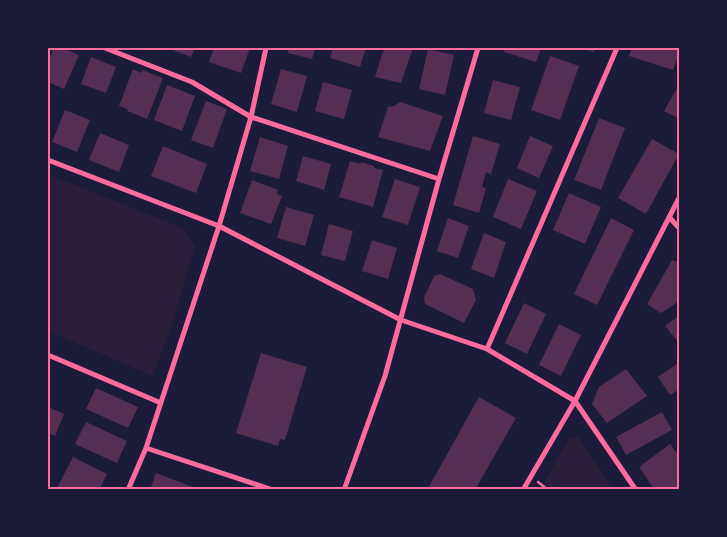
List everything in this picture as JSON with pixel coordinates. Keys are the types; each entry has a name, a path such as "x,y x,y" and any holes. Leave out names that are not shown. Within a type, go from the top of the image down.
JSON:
{"street":[{"path":"105,48 192,82 251,117 439,179"},
{"path":"128,490 146,448 219,226 251,117 266,48"},
{"path":"344,490 386,376 439,179 478,48"},
{"path":"487,350 617,48"},
{"path":"48,160 219,226 401,320 487,350 575,401 636,490"},
{"path":"523,490 575,401 680,196"},
{"path":"669,217 680,228"},
{"path":"48,355 161,403"},
{"path":"146,448 273,490"}],"shaded area":[{"path":"48,174 183,228 195,247 173,321 153,376 48,331"},
{"path":"577,436 613,489 540,490 569,438"}],"building":[{"path":"54,48 63,48 79,55 64,89 48,82 48,62"},
{"path":"167,48 195,48 191,57"},
{"path":"214,48 250,48 241,73 209,62"},
{"path":"289,48 315,48 312,59 288,53"},
{"path":"333,48 366,48 360,67 330,58"},
{"path":"384,48 413,48 401,83 375,77"},
{"path":"505,48 541,48 536,62 504,52"},
{"path":"580,48 595,48 594,52"},
{"path":"632,48 680,48 680,51 673,70 629,56"},
{"path":"428,49 454,55 445,95 419,89"},
{"path":"550,56 579,66 560,120 531,110"},
{"path":"91,57 116,67 106,93 81,84"},
{"path":"133,69 141,73 142,70 163,78 147,119 119,106"},
{"path":"281,69 307,76 297,112 271,104"},
{"path":"493,80 520,87 511,120 484,113"},
{"path":"323,82 352,90 344,119 315,111"},
{"path":"680,83 680,119 664,111"},
{"path":"167,85 195,96 182,131 154,120"},
{"path":"206,101 227,109 213,148 191,140"},
{"path":"400,102 443,116 430,151 378,137 388,107"},
{"path":"65,110 90,120 77,152 52,142"},
{"path":"599,118 625,128 601,190 574,180"},
{"path":"100,133 129,145 119,172 89,160"},
{"path":"473,136 500,144 491,174 486,172 482,187 486,188 479,213 453,205"},
{"path":"530,136 553,146 539,178 517,168"},
{"path":"260,137 288,146 279,179 250,171"},
{"path":"652,139 679,154 646,214 618,198"},
{"path":"163,146 207,164 196,193 151,176"},
{"path":"303,156 331,164 324,190 296,181"},
{"path":"350,161 361,164 361,162 383,170 373,207 339,197"},
{"path":"395,179 420,187 408,225 382,217"},
{"path":"508,179 537,191 521,229 493,217"},
{"path":"252,180 278,190 277,194 282,196 271,224 240,213"},
{"path":"569,193 601,207 585,244 553,230"},
{"path":"286,207 314,215 305,246 277,238"},
{"path":"448,218 469,226 458,258 437,251"},
{"path":"611,218 634,230 597,305 574,294"},
{"path":"329,224 353,231 345,261 321,255"},
{"path":"484,233 506,242 494,278 471,269"},
{"path":"372,240 397,248 388,279 362,271"},
{"path":"672,260 680,263 680,298 675,304 661,313 647,304"},
{"path":"440,274 473,289 476,300 464,323 425,304 424,298 434,276"},
{"path":"524,303 546,314 527,354 505,343"},
{"path":"680,315 680,344 665,326"},
{"path":"559,324 581,335 561,376 539,365"},
{"path":"261,353 307,367 285,440 280,439 278,446 236,433"},
{"path":"680,362 680,389 670,395 658,377"},
{"path":"626,369 647,396 607,423 592,404 599,387"},
{"path":"96,388 138,407 128,428 86,409"},
{"path":"479,397 516,418 475,490 427,490"},
{"path":"48,407 64,414 55,436 48,433"},
{"path":"662,412 672,430 626,455 616,437"},
{"path":"86,422 127,441 117,463 75,444"},
{"path":"670,444 680,457 680,490 655,490 639,467"},
{"path":"73,457 107,474 99,490 56,490"},
{"path":"156,473 198,489 198,490 150,490"}]}
